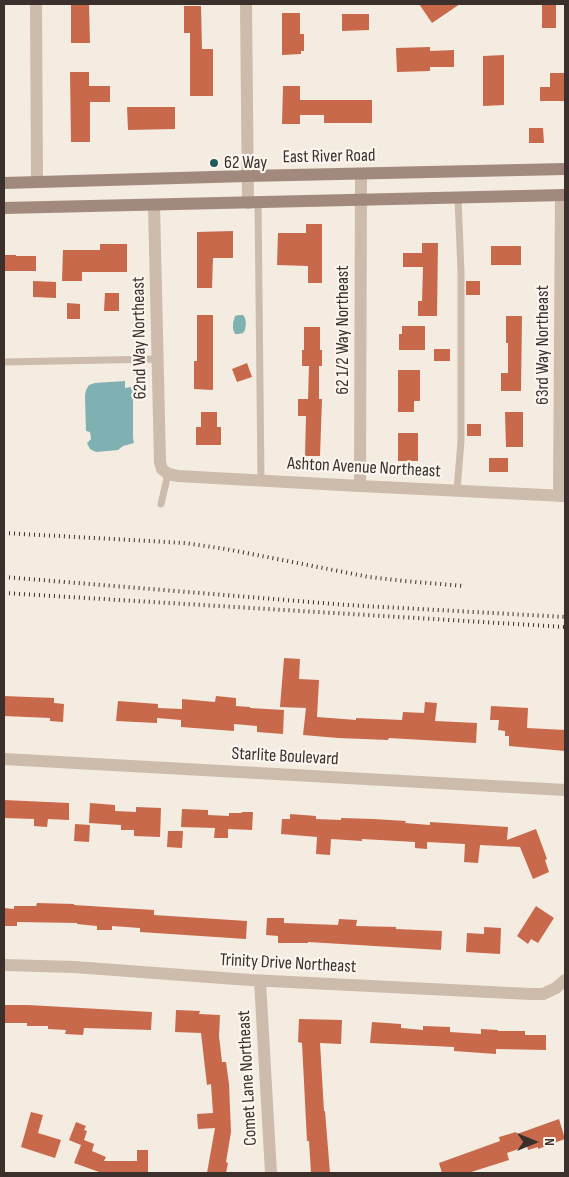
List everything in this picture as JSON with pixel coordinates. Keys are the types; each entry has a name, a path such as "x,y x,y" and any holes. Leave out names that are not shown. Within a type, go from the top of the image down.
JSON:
{"main road":[{"name":"East River Road","path":"4,183 565,169"},
{"path":"4,208 563,195"}],"street":[{"path":"36,4 37,182"},
{"path":"246,4 247,176 253,203"},
{"name":"62 1/2 Way Northeast","path":"360,486 361,174"},
{"name":"63rd Way Northeast","path":"562,496 563,195"},
{"name":"62nd Way Northeast","path":"154,205 160,462 165,471"},
{"name":"Ashton Avenue Northeast","path":"165,471 178,476 562,496"},
{"name":"Starlite Boulevard","path":"4,759 565,790"},
{"name":"Trinity Drive Northeast","path":"4,966 74,967 260,981 530,994 543,994 556,988 565,980"},
{"name":"Comet Lane Northeast","path":"260,981 271,1173"}],"lane":[{"path":"458,198 461,272 461,441 458,490"},
{"path":"253,203 261,480"},
{"path":"4,362 158,359"},
{"path":"161,504 165,471"}],"water":[{"path":"243,315 245,318 245,330 243,333 235,334 233,323 235,316"},
{"path":"125,381 125,388 131,387 133,393 134,443 123,446 118,450 96,452 90,449 87,443 91,439 90,432 86,431 86,390 89,385 95,383"}],"building":[{"path":"71,4 89,4 90,43 71,43"},
{"path":"419,4 460,4 432,23"},
{"path":"542,4 556,4 556,28 542,28"},
{"path":"184,6 201,6 202,49 213,49 213,96 190,96 190,33 184,33"},
{"path":"282,13 300,13 300,34 304,34 304,51 301,51 301,54 282,55"},
{"path":"342,14 369,14 369,30 342,31"},
{"path":"430,47 430,51 454,50 454,67 430,67 430,71 397,72 396,48"},
{"path":"504,55 504,105 483,106 483,56"},
{"path":"70,72 89,72 89,86 110,86 110,102 90,102 90,142 71,142"},
{"path":"550,73 565,73 565,101 540,101 540,87 550,87"},
{"path":"283,86 300,86 300,100 372,100 372,123 324,123 324,115 300,115 300,124 282,124"},
{"path":"127,107 175,107 175,129 128,130"},
{"path":"529,128 543,128 544,143 529,143"},
{"path":"306,224 322,224 322,283 308,283 308,266 277,265 278,233 306,233"},
{"path":"233,231 233,258 213,258 212,288 197,288 197,232"},
{"path":"422,243 438,243 437,316 418,316 418,301 422,301 423,267 403,267 403,253 422,253"},
{"path":"100,244 127,244 127,272 82,272 82,281 62,281 63,250 100,250"},
{"path":"491,246 521,246 521,265 491,265"},
{"path":"4,255 36,256 36,271 4,271"},
{"path":"33,281 56,282 56,298 33,297"},
{"path":"466,281 480,281 480,295 466,295"},
{"path":"105,293 119,293 119,311 104,311"},
{"path":"67,303 80,304 80,319 67,319"},
{"path":"197,315 213,315 213,390 194,389 194,361 197,361"},
{"path":"506,316 522,316 521,391 501,391 501,373 508,373"},
{"path":"402,326 425,326 425,350 399,350 399,334 402,334"},
{"path":"304,327 320,327 322,366 319,366 319,399 322,399 320,456 305,456 306,416 298,416 298,399 308,399 309,366 302,366"},
{"path":"434,349 450,349 450,361 434,361"},
{"path":"247,363 252,377 237,382 232,369"},
{"path":"398,370 420,370 420,401 414,401 414,412 398,412"},
{"path":"201,412 217,412 217,427 221,427 221,445 196,445 196,427 201,427"},
{"path":"505,412 523,412 523,447 506,447"},
{"path":"467,424 481,424 481,436 467,436"},
{"path":"398,433 418,433 418,461 398,461"},
{"path":"489,458 508,458 508,472 489,472"},
{"path":"284,658 300,659 299,679 319,680 317,717 356,720 356,718 402,720 403,712 424,713 425,702 437,703 435,721 477,723 476,743 303,735 306,708 280,707"},
{"path":"4,696 54,698 54,703 64,704 63,722 50,721 50,718 4,716"},
{"path":"216,696 236,698 236,706 284,710 283,734 257,732 257,726 234,724 234,731 181,727 181,720 157,718 157,723 116,721 118,701 158,704 158,708 182,709 182,699 215,702"},
{"path":"491,706 528,708 527,728 565,730 565,751 509,746 509,736 505,736 505,731 498,730 499,720 490,720"},
{"path":"4,800 69,803 69,820 48,819 47,827 34,826 34,819 4,818"},
{"path":"90,803 115,805 115,811 136,812 136,807 161,808 160,837 134,836 134,830 121,830 121,825 89,823"},
{"path":"182,809 208,810 208,815 229,816 229,813 253,812 252,830 228,829 228,838 214,838 215,828 181,827"},
{"path":"290,814 316,816 316,819 373,819 430,825 430,822 508,827 507,840 536,829 547,859 545,860 549,872 533,879 520,847 480,845 478,863 464,862 465,844 427,842 427,849 415,848 415,842 331,839 330,855 316,854 317,837 281,834 282,819 290,819"},
{"path":"75,824 90,825 89,842 74,841"},
{"path":"168,831 183,831 182,848 167,847"},
{"path":"37,903 154,910 154,915 247,921 246,939 140,932 140,928 112,926 112,930 97,930 97,926 77,923 17,922 17,926 4,926 4,908 14,909 14,906 36,906"},
{"path":"536,906 554,918 538,943 531,939 528,944 517,936"},
{"path":"267,918 284,918 284,923 338,925 339,919 357,920 356,926 442,931 441,950 308,942 278,943 278,936 266,935"},
{"path":"484,927 501,928 500,954 466,952 467,933 484,934"},
{"path":"4,1005 152,1012 151,1030 84,1028 83,1035 65,1034 66,1030 48,1029 48,1026 27,1026 27,1023 4,1023"},
{"path":"176,1010 200,1011 199,1014 220,1015 219,1036 222,1062 226,1062 229,1084 231,1132 226,1173 207,1173 215,1128 198,1129 197,1114 213,1113 211,1084 207,1085 201,1033 175,1032"},
{"path":"299,1019 342,1020 341,1044 320,1043 330,1173 311,1173 309,1141 307,1141 302,1043 298,1042"},
{"path":"372,1022 401,1024 401,1028 423,1030 423,1026 450,1027 450,1032 481,1034 481,1029 525,1031 525,1035 546,1035 546,1050 496,1049 496,1054 454,1051 454,1047 370,1043"},
{"path":"31,1112 43,1115 38,1133 61,1140 55,1158 21,1147"},
{"path":"559,1119 565,1139 538,1149 538,1147 528,1150 527,1146 507,1153 509,1160 468,1173 442,1173 439,1163 500,1141 499,1137 516,1132 517,1134"},
{"path":"76,1122 86,1126 84,1130 87,1131 84,1140 94,1144 92,1151 106,1157 104,1161 137,1161 137,1150 148,1150 148,1173 102,1173 74,1163 81,1145 69,1140"}],"railway":[{"path":"4,533 185,543 226,549 369,577 464,586"},
{"path":"4,577 347,605 565,617"},
{"path":"4,593 565,627"}],"place":[{"name":"62 Way","path":"214,163"}]}
